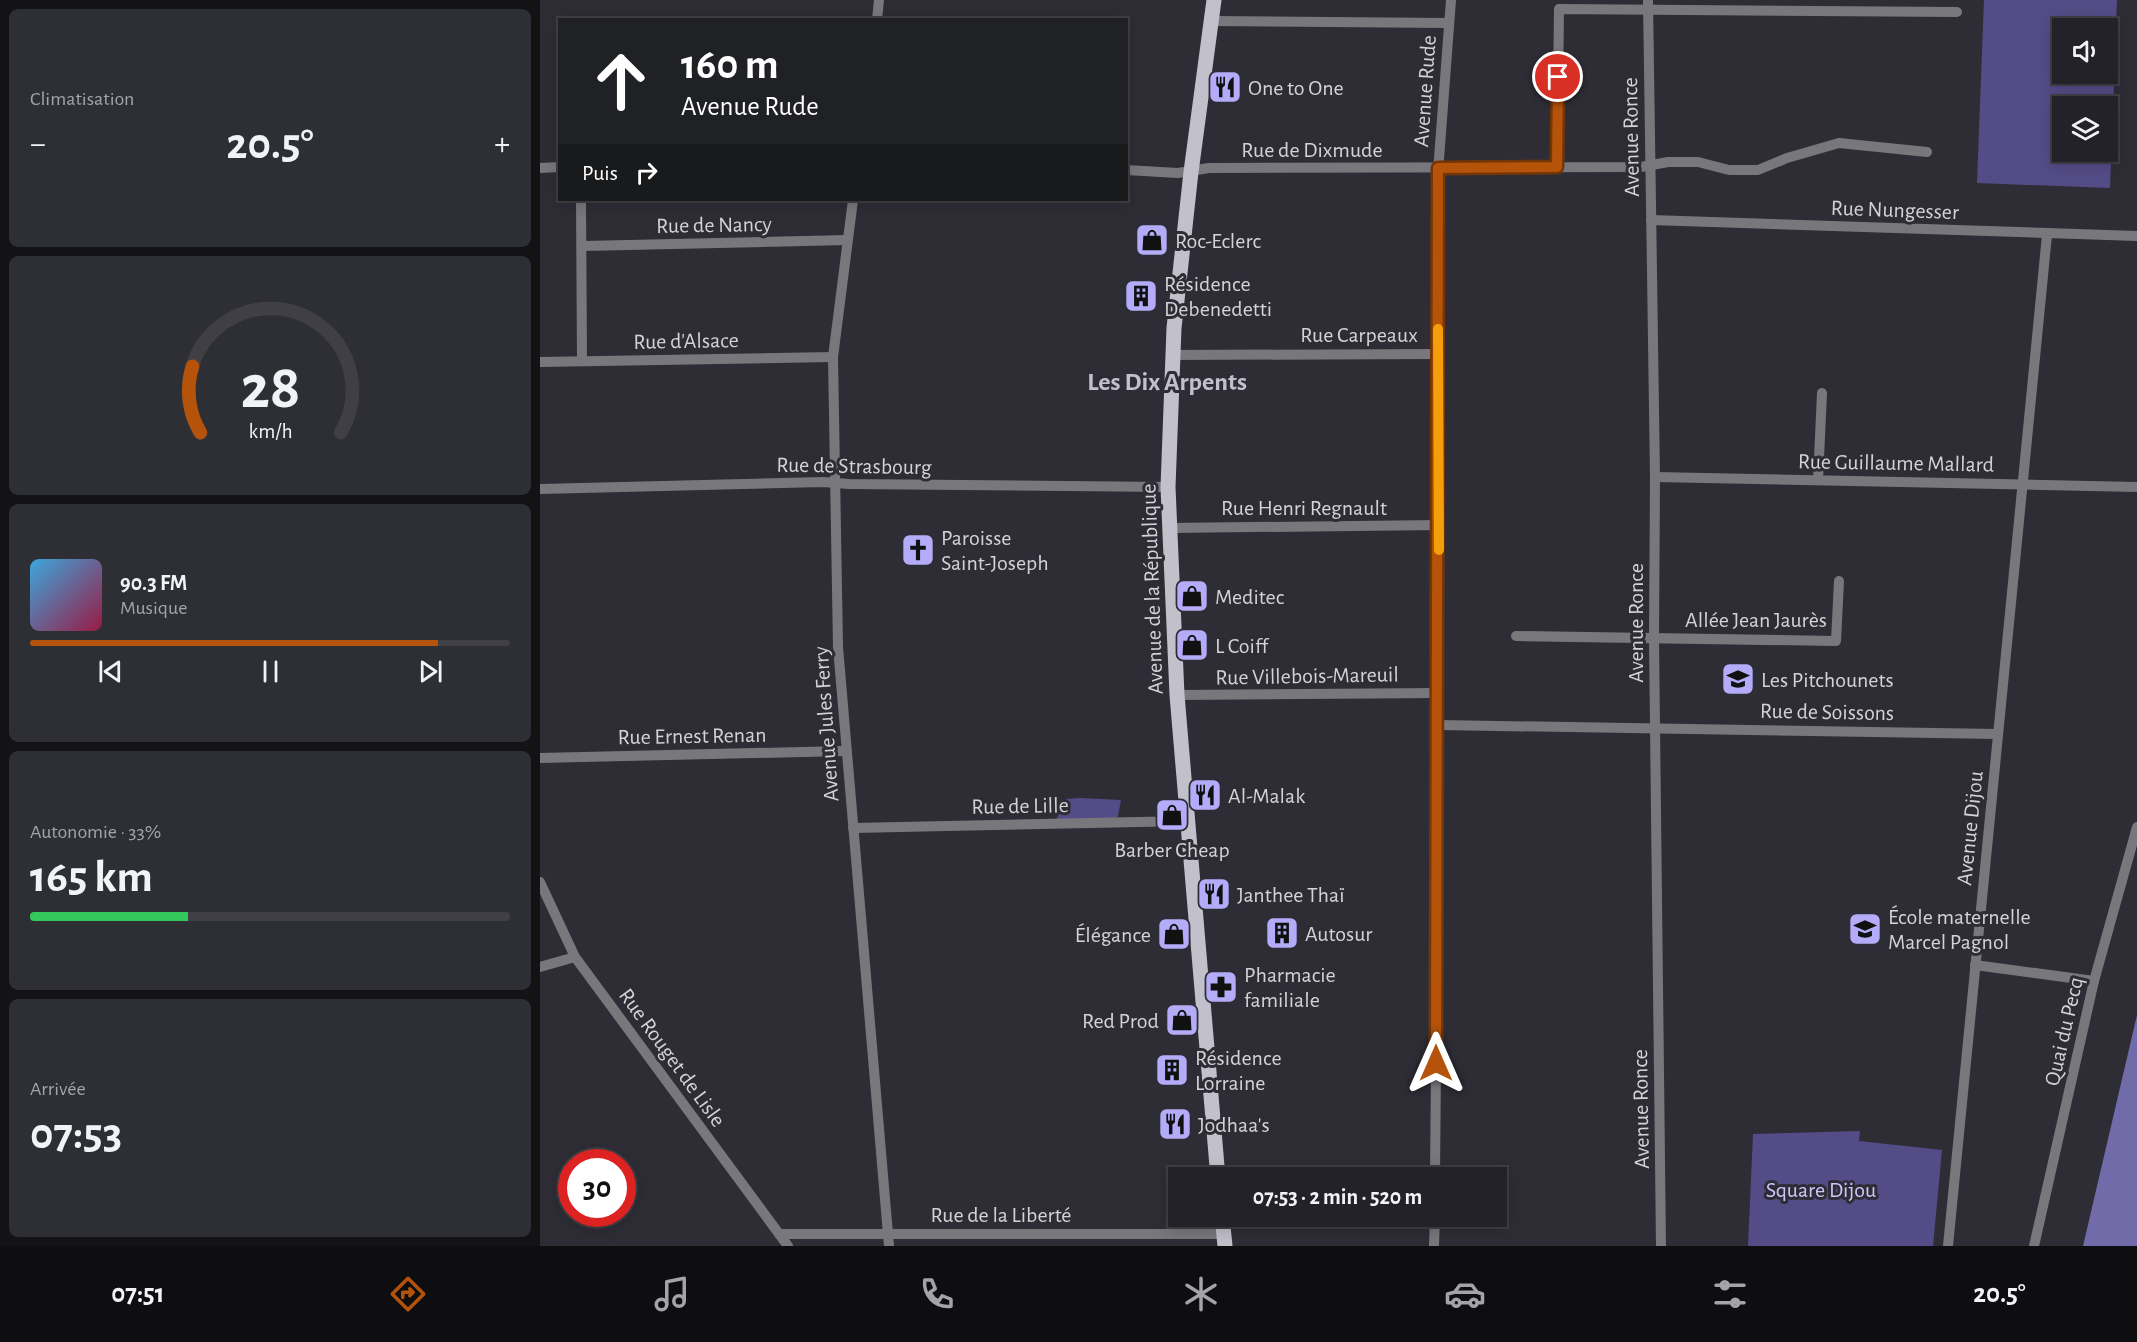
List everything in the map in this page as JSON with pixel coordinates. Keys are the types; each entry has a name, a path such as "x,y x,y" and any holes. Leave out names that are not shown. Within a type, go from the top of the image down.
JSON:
{"main road":[{"name":"Avenue de la République","path":"1214,0 1191,172 1172,355 1168,487 1177,695 1217,1167"}],"street":[{"path":"877,18 879,0"},
{"name":"Avenue Rude","path":"1435,1167 1439,725 1438,168 1451,0"},
{"path":"1557,167 1558,9 1648,4 1957,12"},
{"name":"Avenue Ronce","path":"1648,4 1655,477 1654,639 1660,1246"},
{"path":"1211,21 1448,23"},
{"name":"Rue de Dixmude","path":"1128,170 1191,172 1209,168 1650,167 1668,162 1698,162 1729,170 1758,170 1787,158 1839,144 1927,152"},
{"path":"540,168 558,167"},
{"path":"581,201 582,361"},
{"name":"Avenue Jules Ferry","path":"853,201 833,357 837,483 838,648 889,1246"},
{"name":"Rue Nungesser","path":"1651,220 2047,235 2137,236"},
{"name":"Avenue Dijou","path":"1948,1246 2047,235"},
{"name":"Rue de Nancy","path":"583,246 847,240"},
{"name":"Rue Carpeaux","path":"1172,355 1438,354"},
{"name":"Rue d'Alsace","path":"540,362 833,357"},
{"path":"1818,480 1822,393"},
{"name":"Rue Guillaume Mallard","path":"1655,477 2137,487"},
{"name":"Rue de Strasbourg","path":"540,489 837,483 1168,487"},
{"name":"Rue Henri Regnault","path":"1169,528 1439,525"},
{"name":"Allée Jean Jaurès","path":"1654,639 1836,641 1839,581"},
{"path":"1516,636 1654,639"},
{"name":"Rue Villebois-Mareuil","path":"1177,695 1438,693"},
{"name":"Rue de Soissons","path":"1439,725 1998,734"},
{"name":"Rue Ernest Renan","path":"540,758 845,751"},
{"name":"Rue de Lille","path":"853,828 1188,821"},
{"name":"Quai du Pecq","path":"2034,1246 2094,981 2137,828"},
{"name":"Rue Rouget de Lisle","path":"540,882 575,957 788,1246"},
{"path":"540,967 575,957"},
{"path":"1976,966 2094,981"},
{"path":"1434,1246 1435,1227"},
{"name":"Rue de la Liberté","path":"779,1234 1224,1240"}],"green space":[{"path":"1984,0 2117,0 2116,18 2052,18 2052,84 2114,84 2113,96 2052,96 2052,162 2111,162 2110,188 1977,183"},
{"path":"1066,799 1121,800 1117,821 1056,820"},
{"name":"Square Dijou","path":"1860,1131 1859,1141 1942,1150 1933,1246 1748,1246 1753,1134"}],"shaded area":[{"path":"2137,1015 2137,1246 2083,1246"}],"slow traffic":[{"path":"1438,329 1439,550"}],"place":[{"name":"One to One","path":"1225,87"},
{"name":"Roc-Eclerc","path":"1152,240"},
{"name":"Résidence Debenedetti","path":"1141,296"},
{"name":"Paroisse Saint-Joseph","path":"918,550"},
{"name":"Meditec","path":"1192,596"},
{"name":"L Coiff","path":"1192,645"},
{"name":"Les Pitchounets","path":"1738,679"},
{"name":"Al-Malak","path":"1205,795"},
{"name":"Barber Cheap","path":"1172,815"},
{"name":"Janthee Thaï","path":"1214,894"},
{"name":"École maternelle Marcel Pagnol","path":"1865,929"},
{"name":"Autosur","path":"1282,933"},
{"name":"Élégance","path":"1174,934"},
{"name":"Pharmacie familiale","path":"1221,987"},
{"name":"Red Prod","path":"1182,1020"},
{"name":"Résidence Lorraine","path":"1172,1070"},
{"name":"Jodhaa's","path":"1175,1124"}],"district":[{"name":"Les Dix Arpents","path":"1167,381"}],"route":[{"path":"1436,1063 1439,725 1438,168 1557,167 1558,77"}]}
